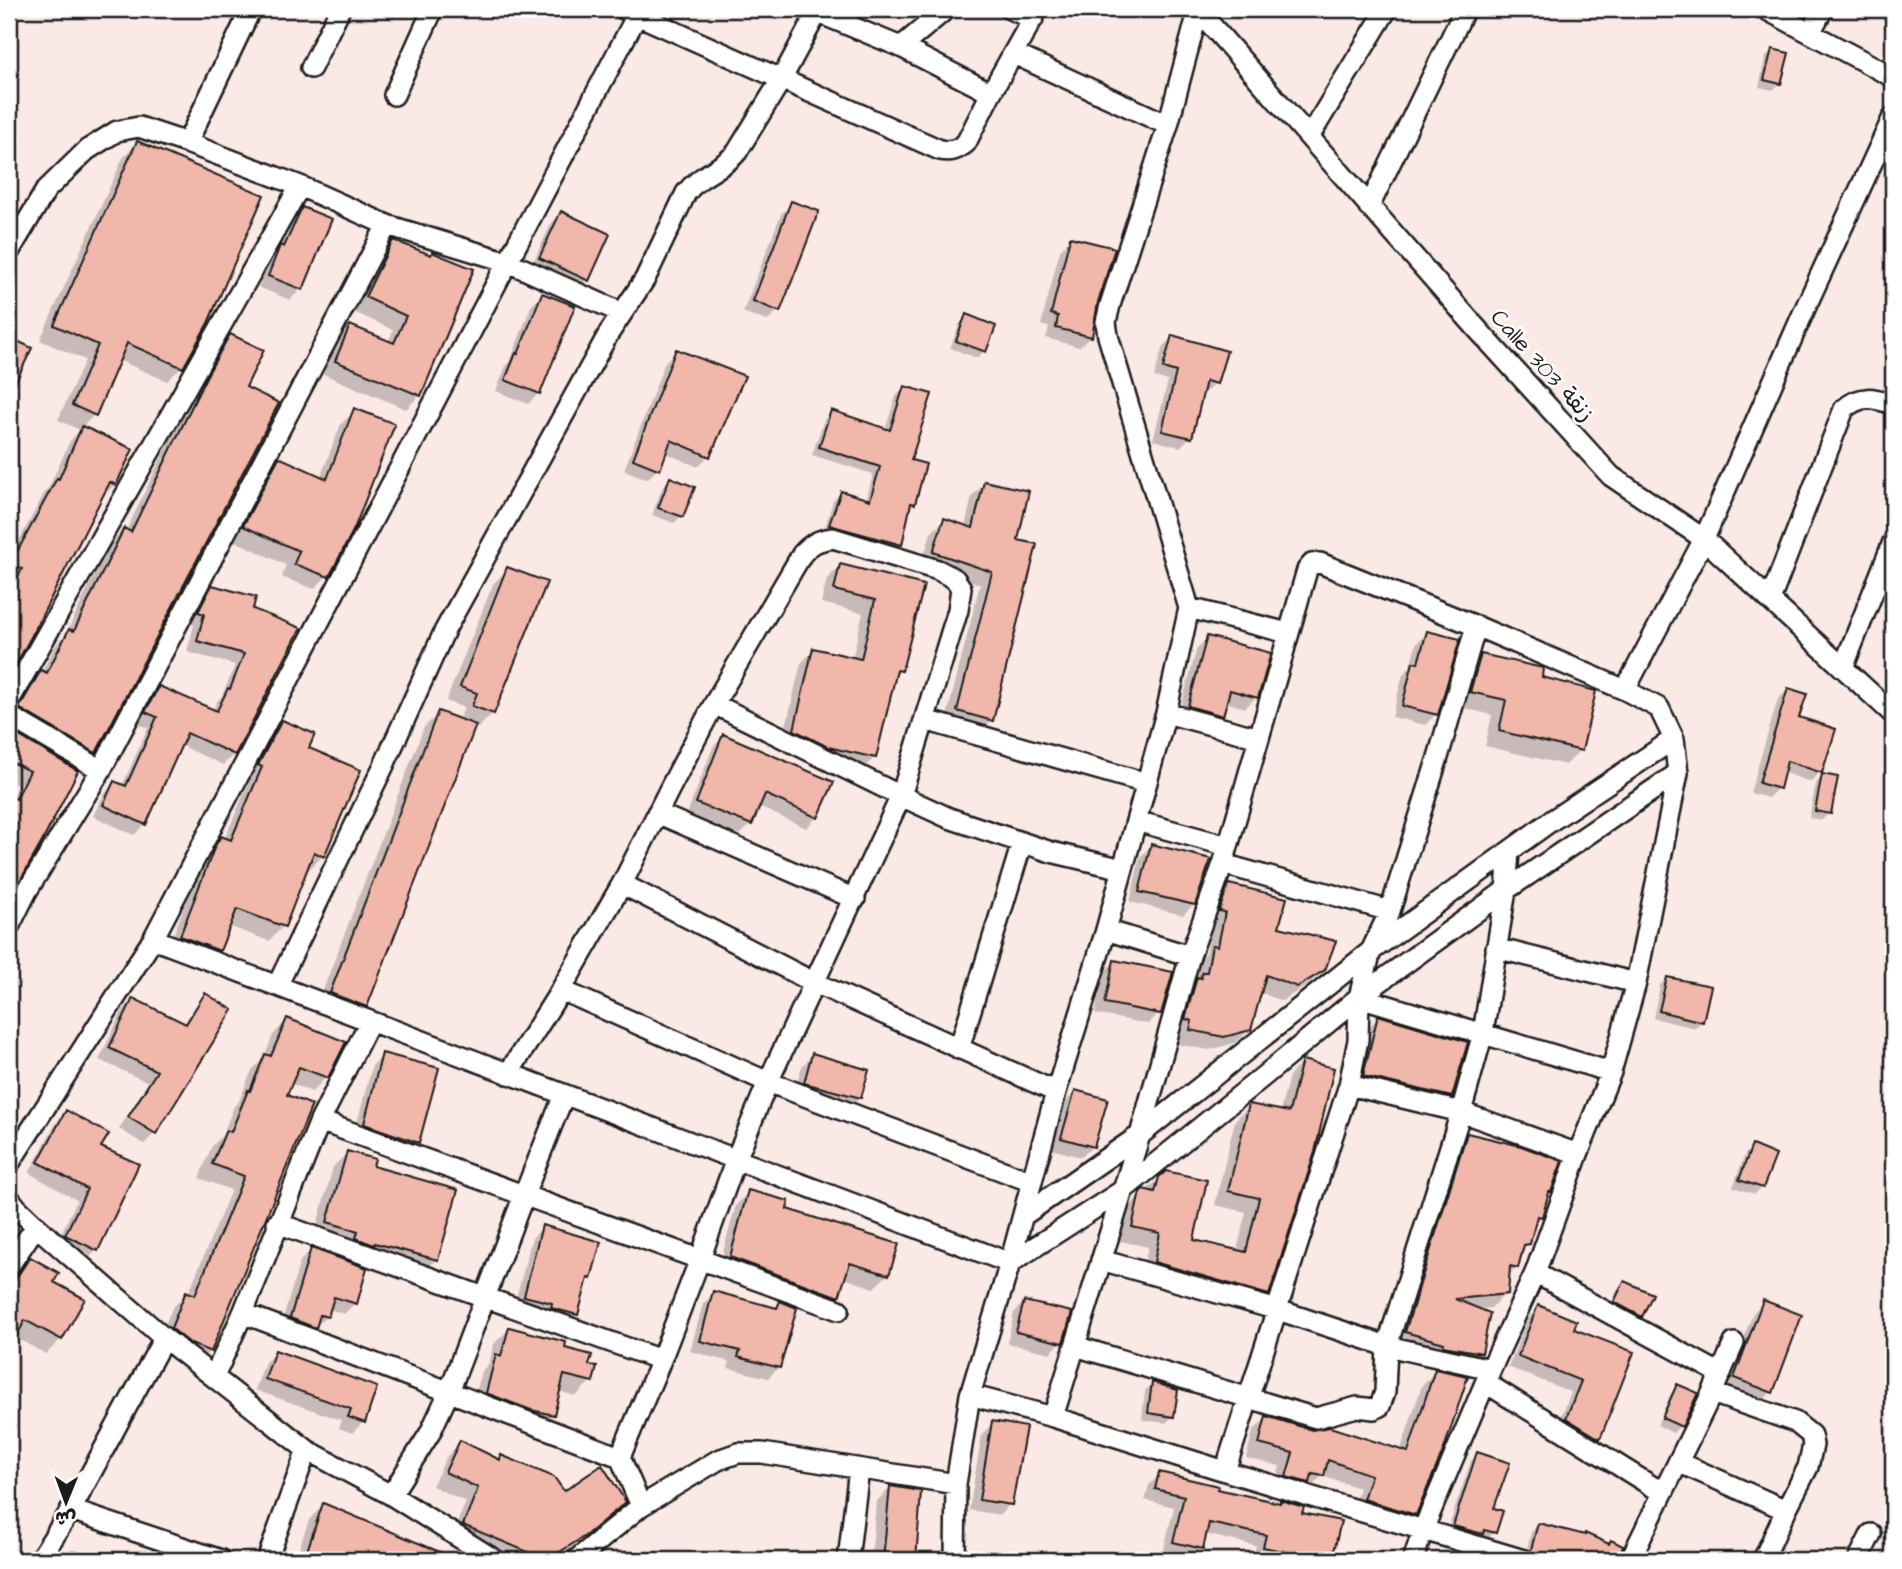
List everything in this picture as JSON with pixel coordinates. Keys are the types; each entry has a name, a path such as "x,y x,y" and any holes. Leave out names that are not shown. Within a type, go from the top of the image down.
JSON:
{"street":[{"path":"187,143 251,9"},
{"path":"311,68 340,9"},
{"path":"394,95 433,9"},
{"path":"901,47 946,9"},
{"path":"9,1164 153,939 508,262 631,12 940,150 953,151 966,143 1036,14 1010,9"},
{"path":"1309,137 1387,9"},
{"path":"1369,207 1464,9"},
{"path":"1765,9 1893,77"},
{"path":"1810,33 1823,9"},
{"path":"277,986 446,631 602,345 645,279 686,193 701,176 728,162 737,152 781,80 815,10 901,47 991,93"},
{"path":"955,1560 956,1483 970,1395 1167,713 1189,608 1110,344 1106,322 1168,125 1198,10"},
{"name":"Calle 303 زنقة","path":"1198,10 1369,207 1611,476 1704,539 1893,714"},
{"path":"1014,54 1168,125"},
{"path":"1625,690 1704,539 1893,117"},
{"path":"9,252 46,190 87,150 117,131 139,127 300,186 387,225 508,262 622,313"},
{"path":"9,701 300,186"},
{"path":"9,927 27,891 100,770 387,225"},
{"path":"1770,600 1844,409 1858,399 1893,404"},
{"path":"508,1074 561,990 622,884 714,704 802,554 810,545 833,538 939,570 955,579 961,589 958,610 901,796 768,1082 736,1159 661,1360 620,1457"},
{"path":"1843,667 1893,542"},
{"path":"1053,1417 1124,1190 1190,956 1226,855 1307,570 1312,564 1320,563 1625,690 1659,709 1675,739 1678,773 1636,983 1611,1072 1535,1273 1488,1376 1413,1560"},
{"path":"1189,608 1289,633"},
{"path":"1225,1471 1349,1085 1358,1040 1359,997 1371,951 1390,911 1476,626"},
{"path":"714,704 949,818 1051,852 1123,869"},
{"path":"1167,713 1259,738"},
{"path":"9,716 100,770"},
{"path":"925,720 1146,783"},
{"path":"1024,1215 1140,1135 1371,951 1551,821 1675,739"},
{"path":"1010,1263 1124,1190 1359,997 1506,890 1678,773"},
{"path":"657,813 855,899"},
{"path":"1136,821 1390,911"},
{"path":"959,1049 1022,843"},
{"path":"1075,1346 1316,1418 1357,1407 1374,1409 1380,1406 1383,1399 1387,1346 1461,1112 1483,1033 1506,890 1509,852"},
{"path":"622,884 813,982 1056,1092"},
{"path":"1106,930 1190,956"},
{"path":"153,939 1010,1263"},
{"path":"1496,948 1636,983"},
{"path":"561,990 768,1082 1032,1182"},
{"path":"1359,997 1611,1072"},
{"path":"215,1377 320,1121 370,1021"},
{"path":"1349,1085 1461,1112 1578,1154"},
{"path":"391,1495 430,1433 449,1392 564,1095"},
{"path":"320,1121 839,1310"},
{"path":"9,1198 36,1226 164,1338 307,1450 391,1495 495,1560"},
{"path":"278,1223 661,1360"},
{"path":"9,1266 36,1226"},
{"path":"1101,1260 1278,1310 1488,1376 1663,1493"},
{"path":"1535,1273 1721,1374"},
{"path":"243,1313 620,1457 641,1506"},
{"path":"38,1560 71,1510 164,1338"},
{"path":"1630,1560 1712,1394 1734,1343"},
{"path":"1712,1394 1796,1422 1811,1435 1811,1460 1763,1560"},
{"path":"970,1395 1053,1417 1423,1530 1494,1556 1524,1560"},
{"path":"267,1560 307,1450"},
{"path":"576,1560 641,1506 718,1460 738,1453 762,1453 956,1483"},
{"path":"1678,1462 1786,1510"},
{"path":"848,1560 859,1469"},
{"path":"71,1510 221,1560"},
{"path":"1858,1560 1871,1534"}],"building":[{"path":"1772,49 1789,53 1781,84 1764,80"},
{"path":"137,141 264,195 208,323 183,368 127,343 96,416 72,405 98,345 54,325"},
{"path":"791,201 819,211 780,312 753,301"},
{"path":"302,207 332,219 303,290 268,276 280,245 284,247"},
{"path":"561,211 610,234 589,281 539,258"},
{"path":"1070,237 1115,248 1098,302 1092,337 1056,328 1058,316 1051,314"},
{"path":"393,240 474,269 421,396 335,361 350,325 394,343 406,316 365,297"},
{"path":"542,293 575,306 540,394 505,380"},
{"path":"966,314 996,326 986,352 956,341"},
{"path":"230,334 264,350 246,387 279,403 96,753 19,708 41,670 47,673 69,629 74,631 124,528 131,532 206,377"},
{"path":"1172,335 1227,351 1217,384 1206,381 1192,438 1162,431 1176,372 1163,368"},
{"path":"9,337 32,348 9,396"},
{"path":"676,349 745,376 710,457 671,440 660,470 633,459"},
{"path":"904,386 932,394 911,460 926,464 915,504 911,503 902,545 829,525 841,491 870,500 880,467 819,447 831,410 890,430"},
{"path":"354,408 395,424 354,529 329,577 294,564 299,551 243,526 279,457 327,479"},
{"path":"82,426 133,449 116,485 110,482 9,677 9,596 22,569 11,563 57,478 59,479"},
{"path":"670,477 695,487 683,517 658,508"},
{"path":"984,481 1029,491 1018,540 1037,544 993,721 957,711 992,572 933,552 944,518 973,528"},
{"path":"840,564 924,585 902,671 897,670 876,758 828,747 794,730 813,648 861,659 875,600 834,590"},
{"path":"507,567 547,582 494,714 472,706 477,693 460,687"},
{"path":"212,585 256,597 253,609 301,628 235,755 187,733 146,825 103,805 114,781 126,786 157,717 145,712 159,686 217,711 228,688 230,689 244,654 197,641 204,614 198,612"},
{"path":"1427,631 1460,639 1438,715 1402,706 1413,662 1418,663"},
{"path":"1207,636 1271,653 1258,698 1230,690 1223,716 1188,706"},
{"path":"1481,654 1543,668 1542,677 1596,691 1582,751 1499,731 1506,700 1470,692"},
{"path":"1788,688 1807,694 1799,717 1836,729 1822,773 1787,761 1780,789 1759,783"},
{"path":"438,711 476,725 367,1007 330,993"},
{"path":"282,720 315,734 309,748 361,770 324,857 314,852 285,927 237,909 220,951 180,936 215,846 221,836 231,840 262,767 258,765"},
{"path":"9,730 78,771 9,900 9,795 16,799 30,771 9,761"},
{"path":"723,734 834,782 818,818 765,794 752,825 696,803"},
{"path":"1822,774 1838,777 1831,814 1815,811"},
{"path":"1151,844 1211,859 1195,905 1139,892"},
{"path":"1229,884 1287,898 1279,927 1336,941 1325,970 1297,987 1266,975 1251,1030 1224,1037 1190,1030 1192,1021 1185,1019 1197,977 1201,978 1202,972 1207,972 1212,945 1218,946 1225,912 1219,911"},
{"path":"1114,960 1173,972 1161,1014 1105,1003"},
{"path":"1667,977 1711,986 1703,1022 1659,1011"},
{"path":"205,993 233,1010 156,1134 128,1117 157,1071 109,1048 133,998 186,1024"},
{"path":"1378,1015 1468,1042 1452,1097 1363,1076"},
{"path":"287,1018 346,1042 328,1078 299,1067 287,1095 312,1105 211,1352 191,1344 171,1328 186,1291 195,1295 244,1176 212,1164 226,1130 231,1132 265,1054 271,1056"},
{"path":"382,1053 439,1068 419,1143 364,1124"},
{"path":"812,1053 869,1070 861,1098 804,1083"},
{"path":"1302,1060 1334,1068 1315,1152 1269,1295 1154,1262 1160,1233 1132,1227 1140,1192 1143,1189 1155,1192 1159,1177 1166,1171 1207,1180 1194,1240 1246,1252 1259,1198 1228,1191 1249,1104 1289,1112"},
{"path":"1075,1090 1108,1099 1094,1147 1061,1138"},
{"path":"66,1110 109,1134 101,1147 139,1164 98,1251 65,1235 87,1189 38,1162"},
{"path":"1467,1133 1521,1146 1562,1161 1542,1217 1537,1216 1530,1244 1524,1245 1518,1268 1510,1266 1508,1294 1455,1299 1490,1313 1482,1353 1443,1346 1444,1343 1405,1332"},
{"path":"1752,1145 1776,1155 1763,1188 1739,1180"},
{"path":"347,1151 375,1159 373,1166 458,1190 438,1260 375,1243 374,1245 356,1238 358,1231 327,1222"},
{"path":"748,1190 789,1201 787,1209 899,1244 889,1275 850,1263 839,1297 730,1257"},
{"path":"542,1225 601,1242 578,1315 551,1308 552,1303 524,1296"},
{"path":"311,1248 367,1268 357,1304 334,1297 328,1317 320,1315 316,1328 290,1318"},
{"path":"30,1257 59,1273 54,1282 85,1299 62,1340 25,1320 9,1351 9,1289"},
{"path":"1624,1281 1653,1294 1642,1317 1614,1302"},
{"path":"713,1291 777,1308 780,1301 797,1308 780,1368 738,1357 740,1351 700,1341"},
{"path":"1763,1300 1802,1315 1773,1393 1734,1378"},
{"path":"1024,1301 1072,1312 1063,1343 1016,1332"},
{"path":"1538,1305 1577,1321 1574,1329 1634,1352 1600,1439 1566,1418 1581,1381 1518,1356"},
{"path":"509,1327 566,1342 565,1348 592,1355 589,1365 597,1367 593,1382 564,1375 554,1415 531,1410 486,1393 496,1354 501,1356"},
{"path":"275,1350 377,1387 365,1423 348,1417 351,1409 265,1379"},
{"path":"1435,1369 1468,1376 1444,1449 1416,1515 1363,1499 1371,1475 1328,1460 1324,1476 1312,1474 1310,1483 1286,1477 1293,1453 1259,1444 1266,1416 1312,1430 1330,1427 1408,1452"},
{"path":"1152,1382 1178,1390 1174,1417 1148,1413"},
{"path":"1677,1384 1698,1393 1682,1427 1662,1418"},
{"path":"992,1421 1026,1427 1012,1505 979,1500"},
{"path":"460,1440 500,1460 501,1455 554,1477 564,1491 602,1465 626,1502 585,1536 547,1560 463,1525 478,1488 445,1472"},
{"path":"1477,1452 1510,1463 1494,1508 1503,1511 1496,1533 1484,1530 1483,1534 1453,1526"},
{"path":"1159,1472 1218,1486 1217,1489 1280,1503 1280,1500 1304,1507 1302,1513 1341,1521 1332,1560 1263,1547 1266,1535 1209,1523 1203,1549 1173,1542 1184,1496 1155,1489"},
{"path":"890,1486 921,1491 916,1560 883,1560"},
{"path":"323,1503 459,1560 304,1560"},
{"path":"1538,1523 1585,1533 1609,1544 1611,1540 1623,1546 1618,1560 1552,1560 1535,1556 1531,1550"}]}
